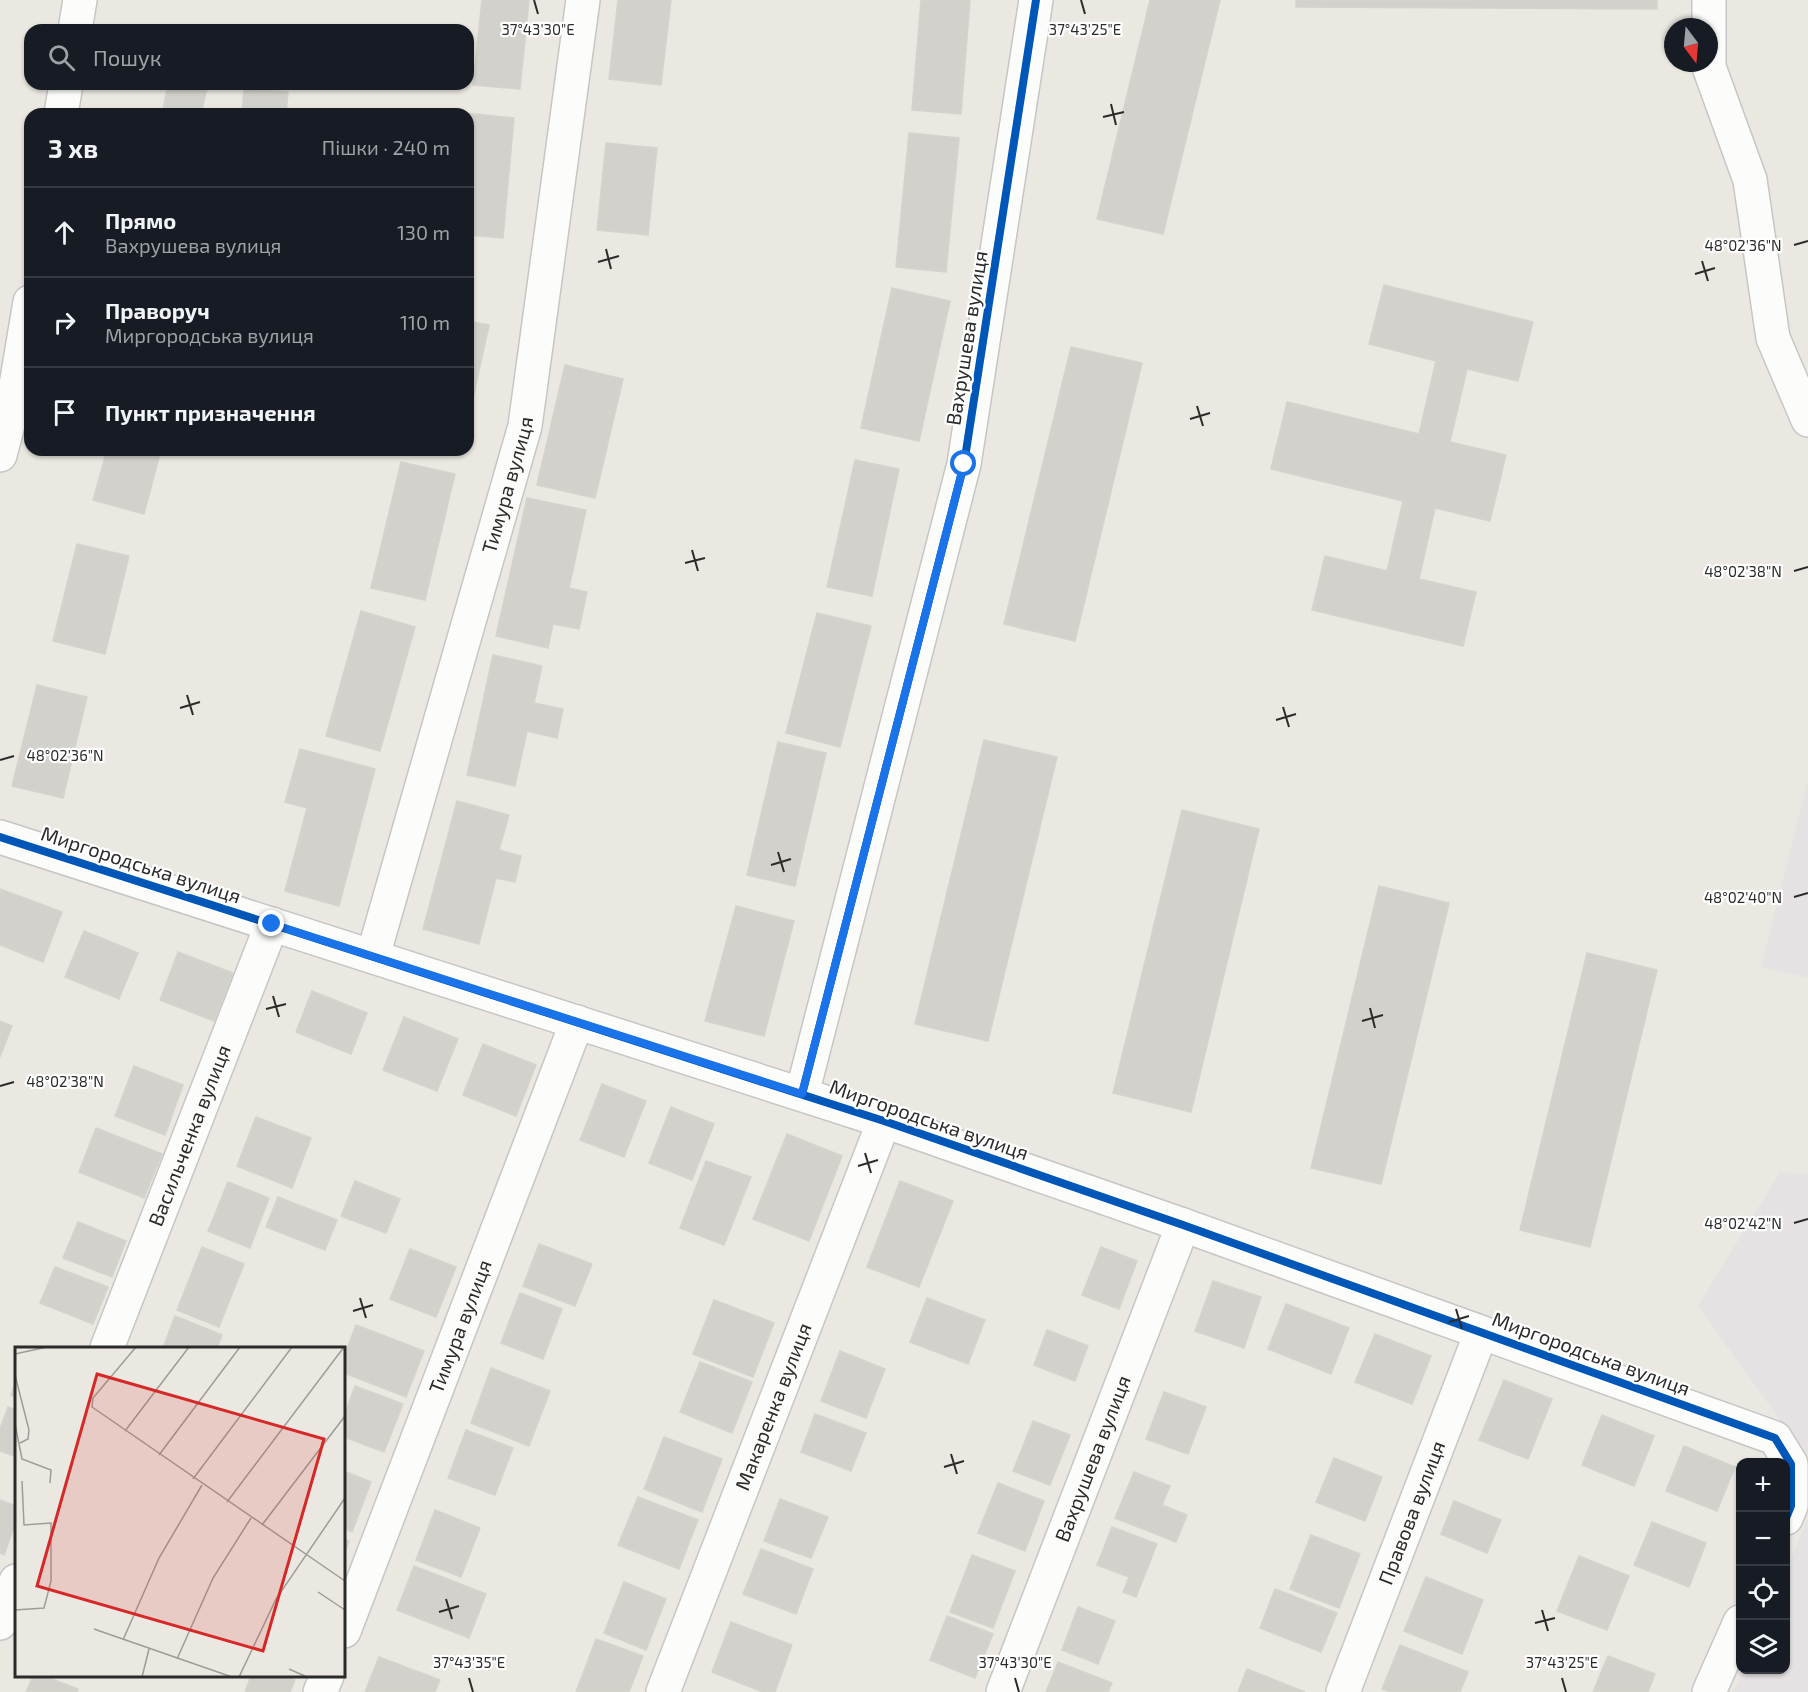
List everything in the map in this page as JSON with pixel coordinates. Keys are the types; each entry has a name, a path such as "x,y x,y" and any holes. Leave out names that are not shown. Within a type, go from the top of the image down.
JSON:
{"street":[{"path":"76,24 80,0"},
{"name":"Тимура вулиця","path":"373,956 525,426 583,0"},
{"name":"Вахрушева вулиця","path":"802,1094 964,464 1036,0"},
{"path":"1709,0 1709,67 1750,180 1773,338 1808,420"},
{"path":"63,108 65,90"},
{"path":"0,454 12,409 24,338"},
{"name":"Миргородська вулиця","path":"0,837 884,1121 1183,1225 1775,1437 1791,1464 1791,1506 1788,1512"},
{"name":"Васильченка вулиця","path":"107,1347 272,924"},
{"name":"Тимура вулиця","path":"345,1628 577,1022"},
{"name":"Макаренка вулиця","path":"663,1692 884,1121"},
{"name":"Вахрушева вулиця","path":"1003,1692 1183,1225"},
{"name":"Правова вулиця","path":"1343,1692 1481,1333"},
{"path":"0,1623 15,1584"},
{"path":"1709,1692 1736,1631"},
{"path":"320,1692 327,1677"}],"shaded area":[{"path":"1808,781 1808,978 1761,967"},
{"path":"1780,1172 1808,1174 1808,1459 1698,1306"},
{"path":"1808,1518 1808,1692 1733,1692 1741,1674 1790,1674 1790,1561"}],"building":[{"path":"482,0 529,0 520,89 474,85"},
{"path":"618,0 671,0 661,85 609,79"},
{"path":"921,0 970,0 961,114 912,110"},
{"path":"1150,0 1220,0 1163,234 1097,219"},
{"path":"1296,0 1657,0 1657,9 1296,7"},
{"path":"167,90 207,90 202,108 163,108"},
{"path":"244,90 288,92 287,108 242,108"},
{"path":"474,114 514,118 503,238 474,236"},
{"path":"909,133 959,138 946,272 896,267"},
{"path":"606,143 657,148 648,235 597,230"},
{"path":"1384,285 1533,322 1518,381 1467,369 1450,442 1506,455 1490,521 1435,508 1419,579 1476,592 1463,646 1312,610 1325,556 1387,571 1403,501 1271,469 1287,402 1419,434 1436,361 1369,344"},
{"path":"892,288 950,301 919,441 861,428"},
{"path":"474,322 489,325 474,394"},
{"path":"1071,347 1142,363 1075,641 1004,624"},
{"path":"565,365 623,379 595,498 537,485"},
{"path":"105,456 159,456 144,514 93,500"},
{"path":"855,460 899,469 872,596 827,587"},
{"path":"401,462 455,474 425,600 371,588"},
{"path":"527,498 586,510 569,588 587,592 579,629 553,624 548,648 496,636"},
{"path":"77,544 129,556 105,654 53,641"},
{"path":"361,611 415,627 380,751 326,736"},
{"path":"817,613 871,626 840,747 786,733"},
{"path":"493,655 542,666 534,703 563,709 557,738 527,731 515,786 467,775"},
{"path":"37,685 87,697 63,798 12,786"},
{"path":"984,740 1057,757 988,1041 915,1024"},
{"path":"778,742 826,753 795,886 747,875"},
{"path":"300,749 375,769 339,906 285,891 307,808 285,802"},
{"path":"457,801 509,815 499,850 521,856 515,882 496,878 479,944 423,929"},
{"path":"1182,810 1259,829 1191,1112 1113,1093"},
{"path":"1379,886 1449,903 1381,1184 1311,1168"},
{"path":"0,889 62,912 43,962 0,945"},
{"path":"736,906 794,921 764,1036 705,1021"},
{"path":"84,931 138,953 119,999 65,977"},
{"path":"178,952 233,973 214,1021 160,1000"},
{"path":"1587,953 1657,970 1590,1247 1520,1230"},
{"path":"312,991 367,1013 351,1054 296,1032"},
{"path":"404,1017 458,1039 437,1091 383,1070"},
{"path":"0,1021 12,1026 0,1057"},
{"path":"483,1044 536,1065 516,1116 463,1095"},
{"path":"134,1066 183,1085 165,1135 115,1116"},
{"path":"602,1084 646,1101 624,1157 580,1140"},
{"path":"671,1107 714,1124 692,1180 649,1163"},
{"path":"256,1117 311,1138 292,1188 237,1166"},
{"path":"96,1128 162,1154 144,1198 79,1172"},
{"path":"787,1134 842,1156 809,1241 753,1219"},
{"path":"706,1161 751,1177 724,1245 680,1228"},
{"path":"355,1181 400,1199 386,1233 341,1216"},
{"path":"900,1181 953,1201 919,1287 867,1267"},
{"path":"228,1182 269,1198 250,1248 208,1231"},
{"path":"278,1197 337,1220 325,1250 266,1227"},
{"path":"78,1222 126,1241 112,1277 63,1258"},
{"path":"539,1244 592,1264 575,1306 523,1286"},
{"path":"202,1247 244,1264 219,1327 177,1310"},
{"path":"1101,1247 1137,1261 1119,1309 1082,1295"},
{"path":"410,1249 456,1267 436,1317 390,1299"},
{"path":"55,1267 108,1287 93,1324 40,1303"},
{"path":"1213,1281 1261,1297 1244,1348 1195,1331"},
{"path":"520,1293 562,1309 543,1359 501,1343"},
{"path":"927,1298 985,1320 968,1364 910,1342"},
{"path":"714,1300 774,1323 753,1377 693,1354"},
{"path":"1286,1304 1349,1328 1331,1374 1268,1349"},
{"path":"175,1316 222,1335 217,1347 163,1347"},
{"path":"356,1325 424,1351 406,1397 345,1373 345,1354"},
{"path":"1047,1330 1088,1346 1075,1381 1034,1365"},
{"path":"1375,1334 1431,1356 1412,1404 1355,1382"},
{"path":"840,1351 885,1369 866,1418 821,1401"},
{"path":"700,1362 752,1382 732,1433 680,1412"},
{"path":"491,1368 550,1391 529,1446 471,1423"},
{"path":"1504,1380 1552,1399 1528,1459 1479,1440"},
{"path":"15,1384 15,1397 11,1395"},
{"path":"355,1386 403,1404 384,1452 345,1437 345,1413"},
{"path":"1164,1392 1206,1407 1188,1454 1146,1439"},
{"path":"8,1407 15,1410 15,1457 0,1451 0,1429"},
{"path":"815,1414 866,1433 851,1471 801,1452"},
{"path":"1602,1415 1654,1436 1634,1486 1582,1465"},
{"path":"1033,1421 1070,1435 1050,1485 1013,1471"},
{"path":"466,1430 513,1448 495,1495 448,1478"},
{"path":"664,1437 722,1459 702,1512 644,1489"},
{"path":"1684,1446 1735,1467 1717,1511 1666,1491"},
{"path":"1334,1458 1382,1477 1365,1521 1316,1502"},
{"path":"345,1471 371,1482 352,1532 345,1528"},
{"path":"1134,1472 1170,1486 1162,1505 1187,1515 1176,1542 1115,1518"},
{"path":"998,1483 1044,1501 1025,1551 978,1533"},
{"path":"638,1497 698,1520 679,1569 618,1545"},
{"path":"780,1499 828,1517 811,1558 764,1541"},
{"path":"0,1500 15,1506 15,1525 4,1555 0,1553"},
{"path":"1454,1501 1501,1520 1487,1553 1441,1534"},
{"path":"435,1510 480,1528 461,1577 416,1560"},
{"path":"1652,1522 1706,1543 1689,1587 1634,1565"},
{"path":"1112,1527 1157,1544 1136,1597 1123,1592 1129,1577 1097,1565"},
{"path":"1311,1535 1360,1554 1339,1608 1290,1589"},
{"path":"345,1539 349,1541 345,1553"},
{"path":"761,1549 813,1569 796,1614 743,1594"},
{"path":"972,1555 1015,1571 993,1628 950,1612"},
{"path":"1579,1556 1629,1576 1607,1630 1557,1611"},
{"path":"414,1566 486,1594 469,1638 397,1610"},
{"path":"1426,1577 1483,1600 1462,1654 1404,1631"},
{"path":"624,1582 666,1599 646,1650 604,1633"},
{"path":"1275,1589 1337,1613 1321,1652 1260,1628"},
{"path":"1078,1607 1115,1621 1098,1664 1062,1650"},
{"path":"947,1616 993,1634 975,1678 930,1660"},
{"path":"731,1622 792,1645 775,1692 763,1692 712,1672"},
{"path":"596,1639 643,1656 629,1692 576,1692"},
{"path":"1400,1645 1468,1672 1460,1692 1390,1692 1382,1689"},
{"path":"1608,1656 1655,1674 1648,1692 1593,1692"},
{"path":"379,1657 440,1680 435,1692 365,1692"},
{"path":"1058,1662 1112,1683 1108,1692 1046,1692"},
{"path":"1247,1669 1305,1692 1238,1692"},
{"path":"33,1677 47,1677 78,1689 77,1692 26,1692"},
{"path":"251,1677 287,1677 295,1680 290,1692 245,1692"}],"cycle path":[{"path":"802,1094 964,464 1036,0"},
{"path":"0,837 884,1121 1183,1225 1775,1438 1791,1464 1791,1506 1788,1512"}],"route":[{"path":"272,924 802,1094 964,464"}]}
